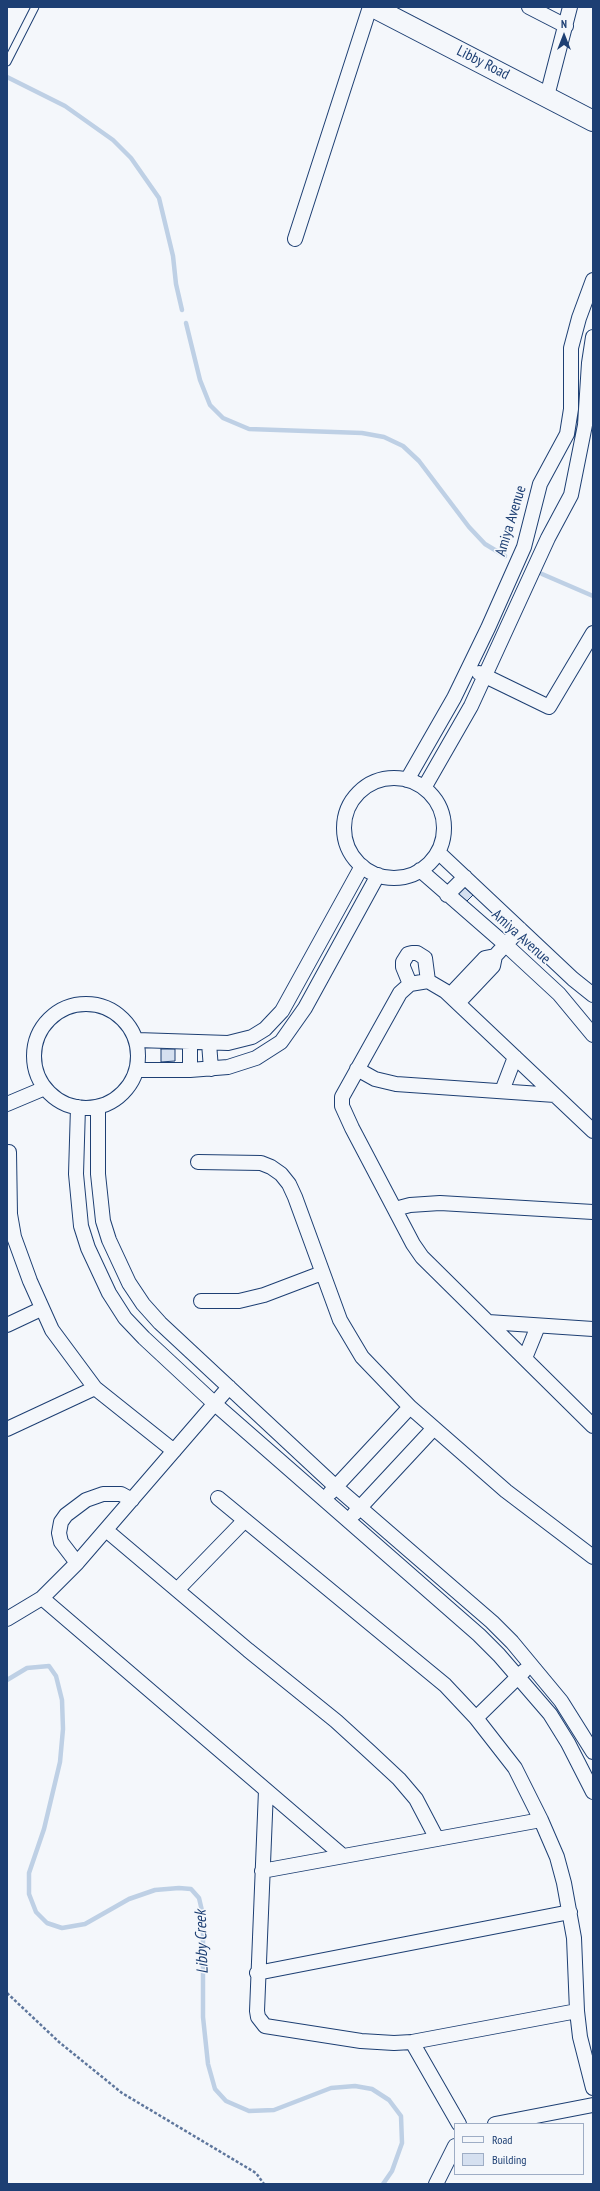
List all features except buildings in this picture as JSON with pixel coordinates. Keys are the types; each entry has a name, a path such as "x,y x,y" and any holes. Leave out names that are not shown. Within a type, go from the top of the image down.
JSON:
{"main road":[{"name":"Libby Road","path":"378,8 593,121"}],"street":[{"path":"529,7 566,26"},
{"path":"547,96 570,7"},
{"path":"295,239 378,8"},
{"name":"Amiya Avenue","path":"407,780 470,668 524,547 540,484 567,434 571,409 571,348 579,318 593,280"},
{"path":"424,788 486,676 548,538 571,495 586,425 589,363 593,337"},
{"path":"470,668 549,708 593,633"},
{"path":"395,778 407,780 424,788 432,796 443,817 442,841 438,852 420,870 400,877 378,875 362,866 354,857 346,840 344,822 347,810 361,791 371,784 395,778"},
{"name":"Amiya Avenue","path":"438,852 573,979 593,995"},
{"path":"137,1040 228,1043 246,1039 265,1029 273,1021 289,999 362,866"},
{"name":"Amiya Avenue","path":"420,870 506,945 571,1007 593,1034"},
{"path":"137,1070 211,1069 243,1064 275,1046 289,1033 305,1008 378,875"},
{"path":"447,895 465,877"},
{"path":"476,920 492,903"},
{"path":"454,999 493,966 495,956 520,929"},
{"path":"410,984 403,967 403,962 408,954 412,952 417,952 425,958 428,982"},
{"path":"593,1131 454,999 440,987 428,982 410,984 400,993 356,1069 342,1097 342,1106 413,1244 432,1268 593,1426"},
{"path":"82,1004 96,1005 110,1009 121,1017 131,1028 137,1040 139,1060 137,1070 131,1083 123,1094 112,1102 98,1107 78,1107 54,1097 45,1088 38,1076 34,1063 34,1049 38,1035 45,1023 62,1010 82,1004"},
{"path":"190,1042 190,1070"},
{"path":"209,1043 211,1069"},
{"path":"502,1091 515,1057"},
{"path":"356,1069 375,1079 396,1084 554,1094"},
{"path":"7,1104 45,1088"},
{"path":"78,1107 76,1174 81,1226 103,1280 121,1312 135,1328 215,1404 324,1501 479,1635 518,1676 550,1714 568,1743 593,1792"},
{"path":"98,1107 98,1174 103,1221 126,1276 143,1304 336,1487 492,1622 561,1701 593,1752"},
{"path":"9,1152 8,1215 20,1257 41,1309 52,1330 95,1388 174,1451"},
{"path":"198,1162 260,1163 281,1174 289,1184 295,1197 340,1320 349,1338 362,1357 410,1407 506,1491 593,1557"},
{"path":"395,1209 410,1205 440,1203 593,1212"},
{"path":"201,1301 239,1301 264,1294 322,1273"},
{"path":"7,1325 41,1309"},
{"path":"488,1322 593,1330"},
{"path":"524,1358 538,1326"},
{"path":"7,1619 42,1598 77,1563 229,1387"},
{"path":"7,1429 95,1388"},
{"path":"324,1501 410,1407"},
{"path":"347,1521 434,1428"},
{"path":"77,1563 61,1542 59,1533 61,1522 66,1515 73,1508 86,1500 103,1494 121,1494 132,1500"},
{"path":"218,1498 445,1685 476,1718 515,1768 541,1820 557,1858 570,1912 574,1938 576,2011 580,2037 593,2088"},
{"path":"177,1590 245,1520"},
{"path":"106,1530 336,1721 399,1779 416,1799 437,1839"},
{"path":"42,1598 343,1856"},
{"path":"476,1718 530,1664"},
{"path":"266,1790 257,1973 257,2011 258,2017 265,2026 287,2031 361,2041 412,2042 576,2011"},
{"path":"262,1871 541,1820"},
{"path":"257,1973 570,1912"},
{"path":"412,2042 458,2123"},
{"path":"500,2123 593,2105"},
{"path":"436,2184 454,2148"}],"lane":[{"path":"7,62 35,7"}],"path":[{"path":"7,1993 59,2042 122,2093 256,2173 264,2184"}],"waterway":[{"path":"7,77 65,106 113,140 131,158 159,198 173,256 176,284 182,310"},
{"path":"186,323 200,380 210,405 223,418 249,429 362,433 384,437 403,446 419,461 469,527 485,544 505,556"},
{"path":"542,574 593,596"},
{"name":"Libby Creek","path":"7,1680 27,1668 49,1666 56,1676 62,1700 63,1729 60,1762 44,1829 29,1873 29,1894 36,1912 47,1923 62,1928 85,1924 129,1899 155,1890 179,1888 191,1889 199,1898 203,1915 203,2017 208,2064 215,2089 226,2101 249,2111 274,2110 331,2088 355,2086 372,2089 389,2100 401,2116 402,2143 392,2171 383,2184"}]}
